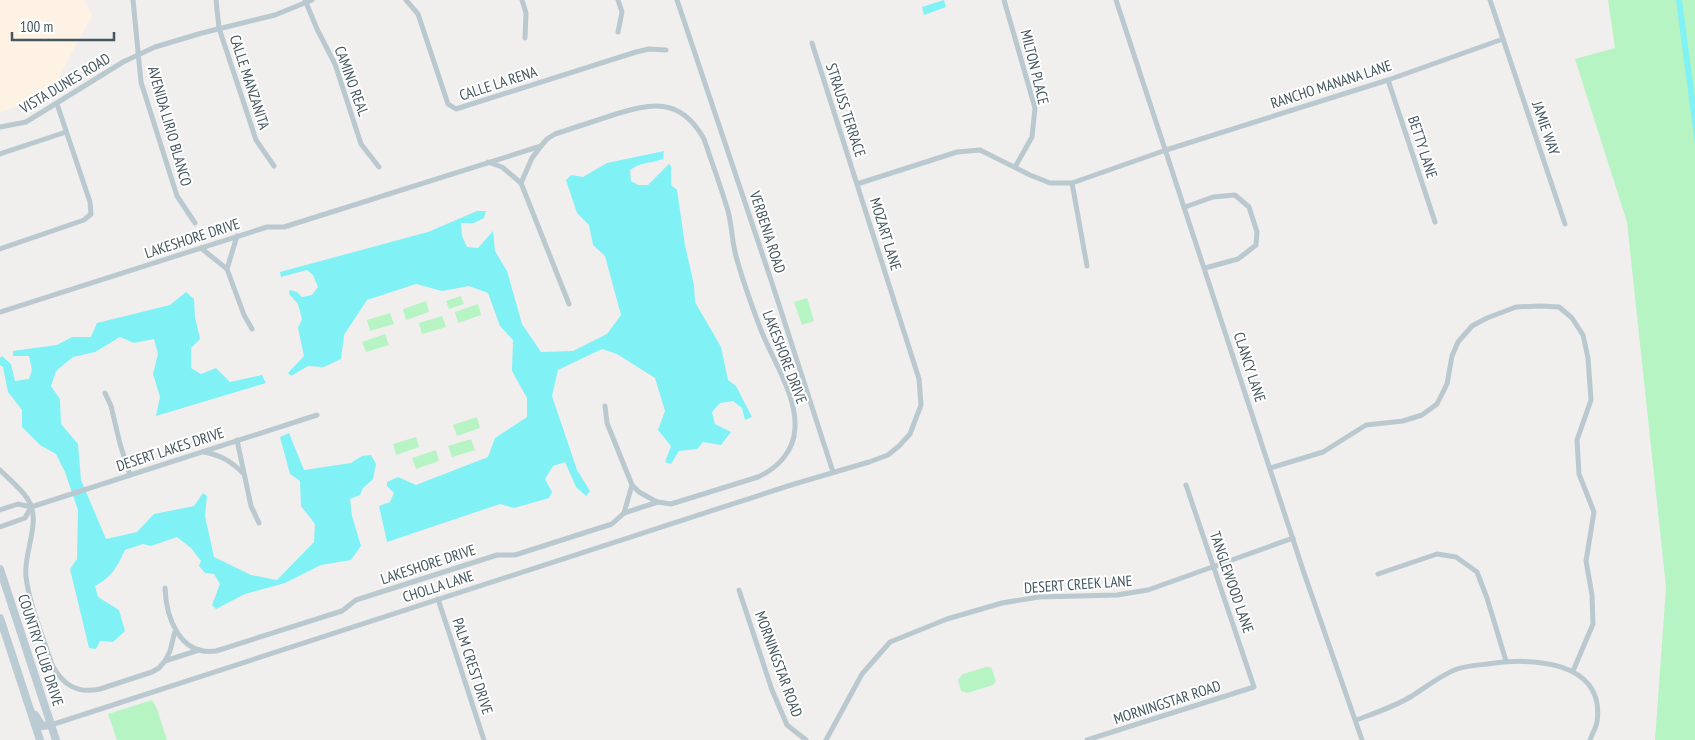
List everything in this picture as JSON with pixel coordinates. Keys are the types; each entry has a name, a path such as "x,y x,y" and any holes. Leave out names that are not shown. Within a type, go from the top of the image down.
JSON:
{"main road":[{"name":"COUNTRY CLUB DRIVE","path":"0,569 56,740"},
{"name":"COUNTRY CLUB DRIVE","path":"0,618 40,740"},
{"path":"24,693 39,724 45,727 51,725"}],"street":[{"name":"AVENIDA LIRIO BLANCO","path":"133,0 141,82 177,196 195,223"},
{"name":"CALLE MANZANITA","path":"216,0 219,28 256,140 274,166"},
{"name":"VISTA DUNES ROAD","path":"0,128 26,122 138,55 176,40 275,15 312,0"},
{"name":"CALLE LA RENA","path":"406,0 418,14 448,104 456,109 636,52 649,49 666,50"},
{"path":"522,0 526,14 525,38"},
{"path":"618,0 622,12 618,32"},
{"name":"VERBENIA ROAD","path":"677,0 833,472"},
{"name":"MILTON PLACE","path":"1004,0 1035,108 1032,137 1015,167"},
{"name":"CLANCY LANE","path":"1116,0 1293,538 1362,740"},
{"name":"JAMIE WAY","path":"1490,0 1565,224"},
{"name":"CAMINO REAL","path":"306,2 335,64 361,144 379,167"},
{"name":"RANCHO MANANA LANE","path":"1166,150 1388,80 1503,40"},
{"name":"STRAUSS TERRACE","path":"812,43 857,184"},
{"name":"BETTY LANE","path":"1388,80 1435,222"},
{"path":"0,249 84,220 90,214 90,202 57,104"},
{"name":"LAKESHORE DRIVE","path":"0,312 237,236 267,227 284,227 541,146 555,134 638,107 669,107 690,120 698,128 704,139 728,213 738,264 759,327 778,367 795,417 792,444 785,456 777,466 768,473 758,477 671,504 658,502 624,512 612,524 515,554 497,555 374,594 356,600 342,610 216,651 200,650 165,661 152,672 91,690 73,688 58,676 52,665 28,591 27,556 34,516 31,507"},
{"path":"0,154 66,132"},
{"path":"521,183 532,158 541,146"},
{"name":"MOZART LANE","path":"833,472 888,455 910,434 921,405 919,380 857,184 957,152 980,150 1050,183 1072,183 1166,150"},
{"path":"488,162 502,167 521,183 569,304"},
{"path":"1072,183 1087,266"},
{"path":"1185,206 1213,197 1235,195 1248,206 1257,232 1256,245 1238,259 1205,268"},
{"path":"226,269 237,236"},
{"path":"201,248 226,269 252,329"},
{"path":"1270,468 1324,452 1366,425 1403,421 1422,415 1436,404 1447,384 1452,356 1458,342 1472,326 1516,307 1560,307 1572,318 1583,335 1588,358 1591,400 1577,440 1579,474 1594,512 1586,561 1592,595 1593,624 1573,671"},
{"path":"105,393 112,406 120,444 130,475"},
{"path":"605,406 607,423 632,484 639,492 658,502"},
{"name":"DESERT LAKES DRIVE","path":"0,510 18,504 31,507 317,415"},
{"path":"237,440 251,506 259,523"},
{"path":"201,452 214,454 226,459 244,474"},
{"path":"0,470 28,498 31,507"},
{"name":"CHOLLA LANE","path":"51,725 833,472"},
{"path":"624,512 632,484"},
{"name":"TANGLEWOOD LANE","path":"1186,486 1254,687"},
{"name":"DESERT LAKES DRIVE","path":"0,527 25,518 31,507"},
{"name":"DESERT CREEK LANE","path":"826,740 862,674 890,642 947,619 1002,603 1039,597 1117,595 1148,590 1293,538"},
{"path":"1378,574 1437,554 1456,557 1477,572 1506,661"},
{"path":"165,588 165,604 175,630 185,643 200,650"},
{"name":"MORNINGSTAR ROAD","path":"739,590 772,690 787,726 806,740"},
{"name":"PALM CREST DRIVE","path":"438,600 484,740"},
{"path":"165,661 175,630"},
{"path":"1356,720 1390,708 1458,669 1506,661 1544,663 1573,671 1589,684 1597,702 1597,724 1590,740"},
{"name":"MORNINGSTAR ROAD","path":"1087,740 1254,687"}],"shaded area":[{"path":"0,0 83,0 87,3 92,16 48,97 0,112"}],"green space":[{"path":"1608,0 1695,0 1695,740 1655,740 1666,587 1627,222 1575,59 1615,48"},
{"path":"461,296 464,304 449,309 446,301"},
{"path":"807,298 814,321 802,325 794,302"},
{"path":"426,301 429,312 406,320 403,309"},
{"path":"478,304 481,315 458,323 455,312"},
{"path":"390,313 394,324 370,331 367,320"},
{"path":"442,316 446,327 422,334 419,323"},
{"path":"385,334 389,345 366,352 362,342"},
{"path":"477,417 480,428 457,436 453,425"},
{"path":"416,437 419,447 396,455 393,444"},
{"path":"471,439 475,450 452,457 448,446"},
{"path":"436,450 439,461 416,469 412,458"},
{"path":"991,667 996,681 993,685 967,693 961,691 958,680 963,674"},
{"path":"152,700 157,709 167,740 117,740 108,714"}],"water":[{"path":"944,0 946,7 924,15 922,7"},
{"path":"1676,0 1682,0 1695,98 1695,145"},
{"path":"664,151 663,159 639,165 630,170 631,181 638,185 648,185 669,164 671,166 671,185 677,190 685,245 694,285 695,302 721,347 728,380 736,386 752,417 745,420 742,408 733,401 720,403 712,412 715,424 731,432 721,445 703,442 697,449 679,451 671,464 665,462 671,446 658,430 665,411 655,378 617,354 602,349 558,370 552,396 577,470 590,491 586,496 576,487 565,462 553,466 545,479 552,492 549,498 514,508 500,504 387,542 379,506 390,502 394,493 387,486 387,482 398,477 416,485 488,457 495,438 527,417 527,398 512,371 513,340 500,326 488,293 469,286 442,291 416,284 367,300 344,335 341,359 324,367 308,366 291,376 288,373 304,356 298,328 302,319 298,304 289,294 290,290 297,292 302,297 312,295 318,287 313,275 307,270 281,277 280,272 428,232 477,211 486,211 484,218 474,223 461,223 462,236 467,247 478,248 493,231 495,251 507,271 522,324 541,352 573,351 607,334 621,315 605,256 593,245 589,225 577,213 566,180 571,175 583,177 607,163"},
{"path":"186,292 194,299 195,317 200,339 191,348 191,368 201,374 216,368 230,382 262,375 266,383 156,416 160,397 153,374 158,354 154,339 134,343 120,337 95,352 73,357 56,371 51,386 60,399 61,424 78,444 81,480 106,539 137,532 154,514 194,506 203,493 207,496 205,516 214,557 251,575 277,580 314,542 315,524 301,506 300,481 290,474 280,437 289,433 304,470 351,463 362,456 371,455 376,464 373,479 363,488 360,495 350,499 352,516 361,546 351,560 321,565 285,583 245,594 216,609 212,605 220,584 214,574 205,573 199,566 201,561 191,548 177,537 151,546 143,544 125,550 113,571 106,579 95,586 98,597 119,610 125,631 113,642 100,641 96,649 89,648 70,569 77,559 78,510 65,472 56,454 40,445 22,427 22,410 8,392 3,367 0,365 0,358 2,356 11,364 15,381 29,379 32,370 29,356 13,356 13,351 57,345 72,337 91,337 97,323 170,305"}]}
